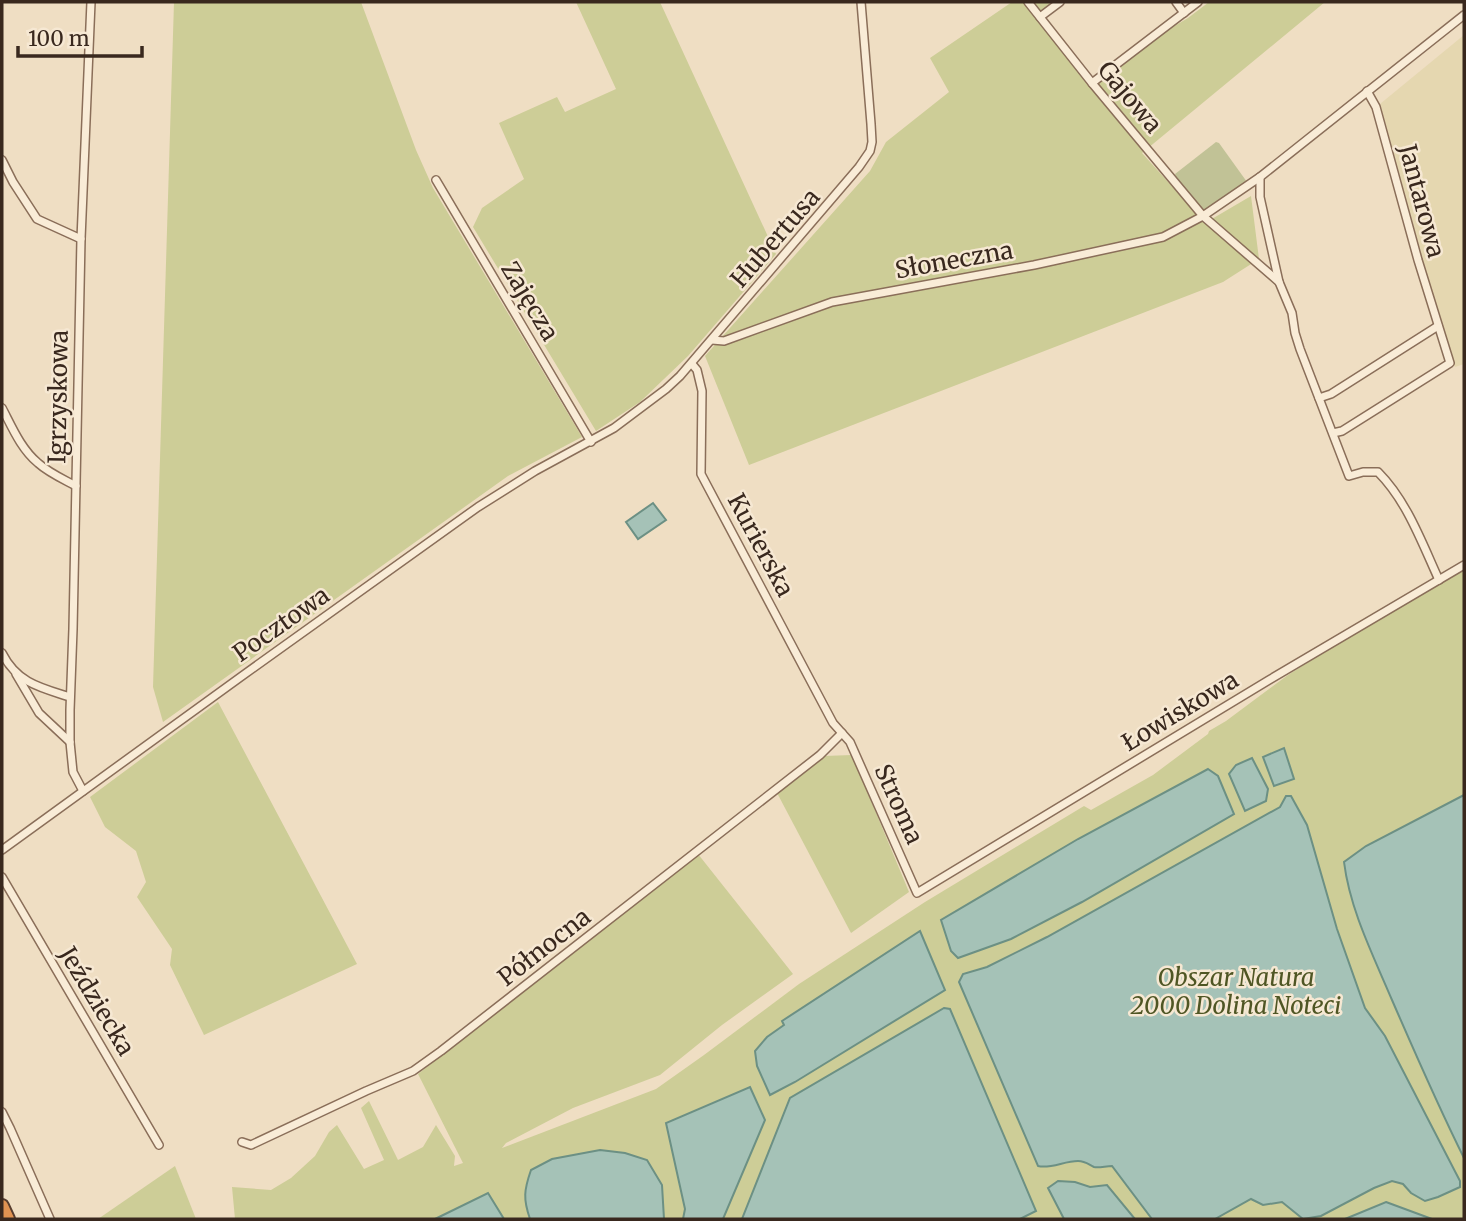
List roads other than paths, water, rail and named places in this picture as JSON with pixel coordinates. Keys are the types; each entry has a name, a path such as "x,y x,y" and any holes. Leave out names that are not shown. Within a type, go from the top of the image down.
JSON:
{"highway":[{"path":"2,1206 8,1219"}],"street":[{"name":"Igrzyskowa","path":"83,790 73,772 70,697 81,239 91,2"},
{"name":"Hubertusa","path":"591,442 643,407 692,364 865,160 872,142 861,2"},
{"name":"Gajowa","path":"1028,2 1203,216"},
{"path":"1040,17 1060,2"},
{"path":"1176,2 1184,13"},
{"path":"1092,83 1198,2"},
{"name":"Słoneczna","path":"712,340 724,341 832,302 1034,265 1163,237 1203,216 1260,177 1464,15"},
{"name":"Jantarowa","path":"1333,433 1342,431 1450,363 1418,260 1376,107 1367,91"},
{"path":"2,160 37,219 81,239"},
{"path":"2,181 10,177"},
{"path":"1260,177 1260,197 1279,282 1292,313 1298,341 1349,476 1378,472 1388,482 1412,523 1439,580"},
{"name":"Zajęcza","path":"436,180 591,442"},
{"path":"1203,216 1279,282"},
{"path":"1319,398 1331,394 1438,326"},
{"name":"Kurierska","path":"692,364 697,370 702,391 701,474 834,723 842,733"},
{"path":"2,408 20,442 37,463 76,486"},
{"name":"Pocztowa","path":"2,850 478,507 535,471 591,442"},
{"name":"Łowiskowa","path":"917,893 1464,565"},
{"path":"2,653 39,713 70,742"},
{"path":"16,674 40,689 70,697"},
{"name":"Stroma","path":"842,733 850,742 917,893"},
{"name":"Północna","path":"242,1142 251,1144 413,1071 811,763 842,733"},
{"name":"Jeździecka","path":"2,877 159,1145"},
{"path":"2,1112 50,1219"}],"park label":[{"name":"Obszar Natura 2000 Dolina Noteci","path":"1236,991"}]}
